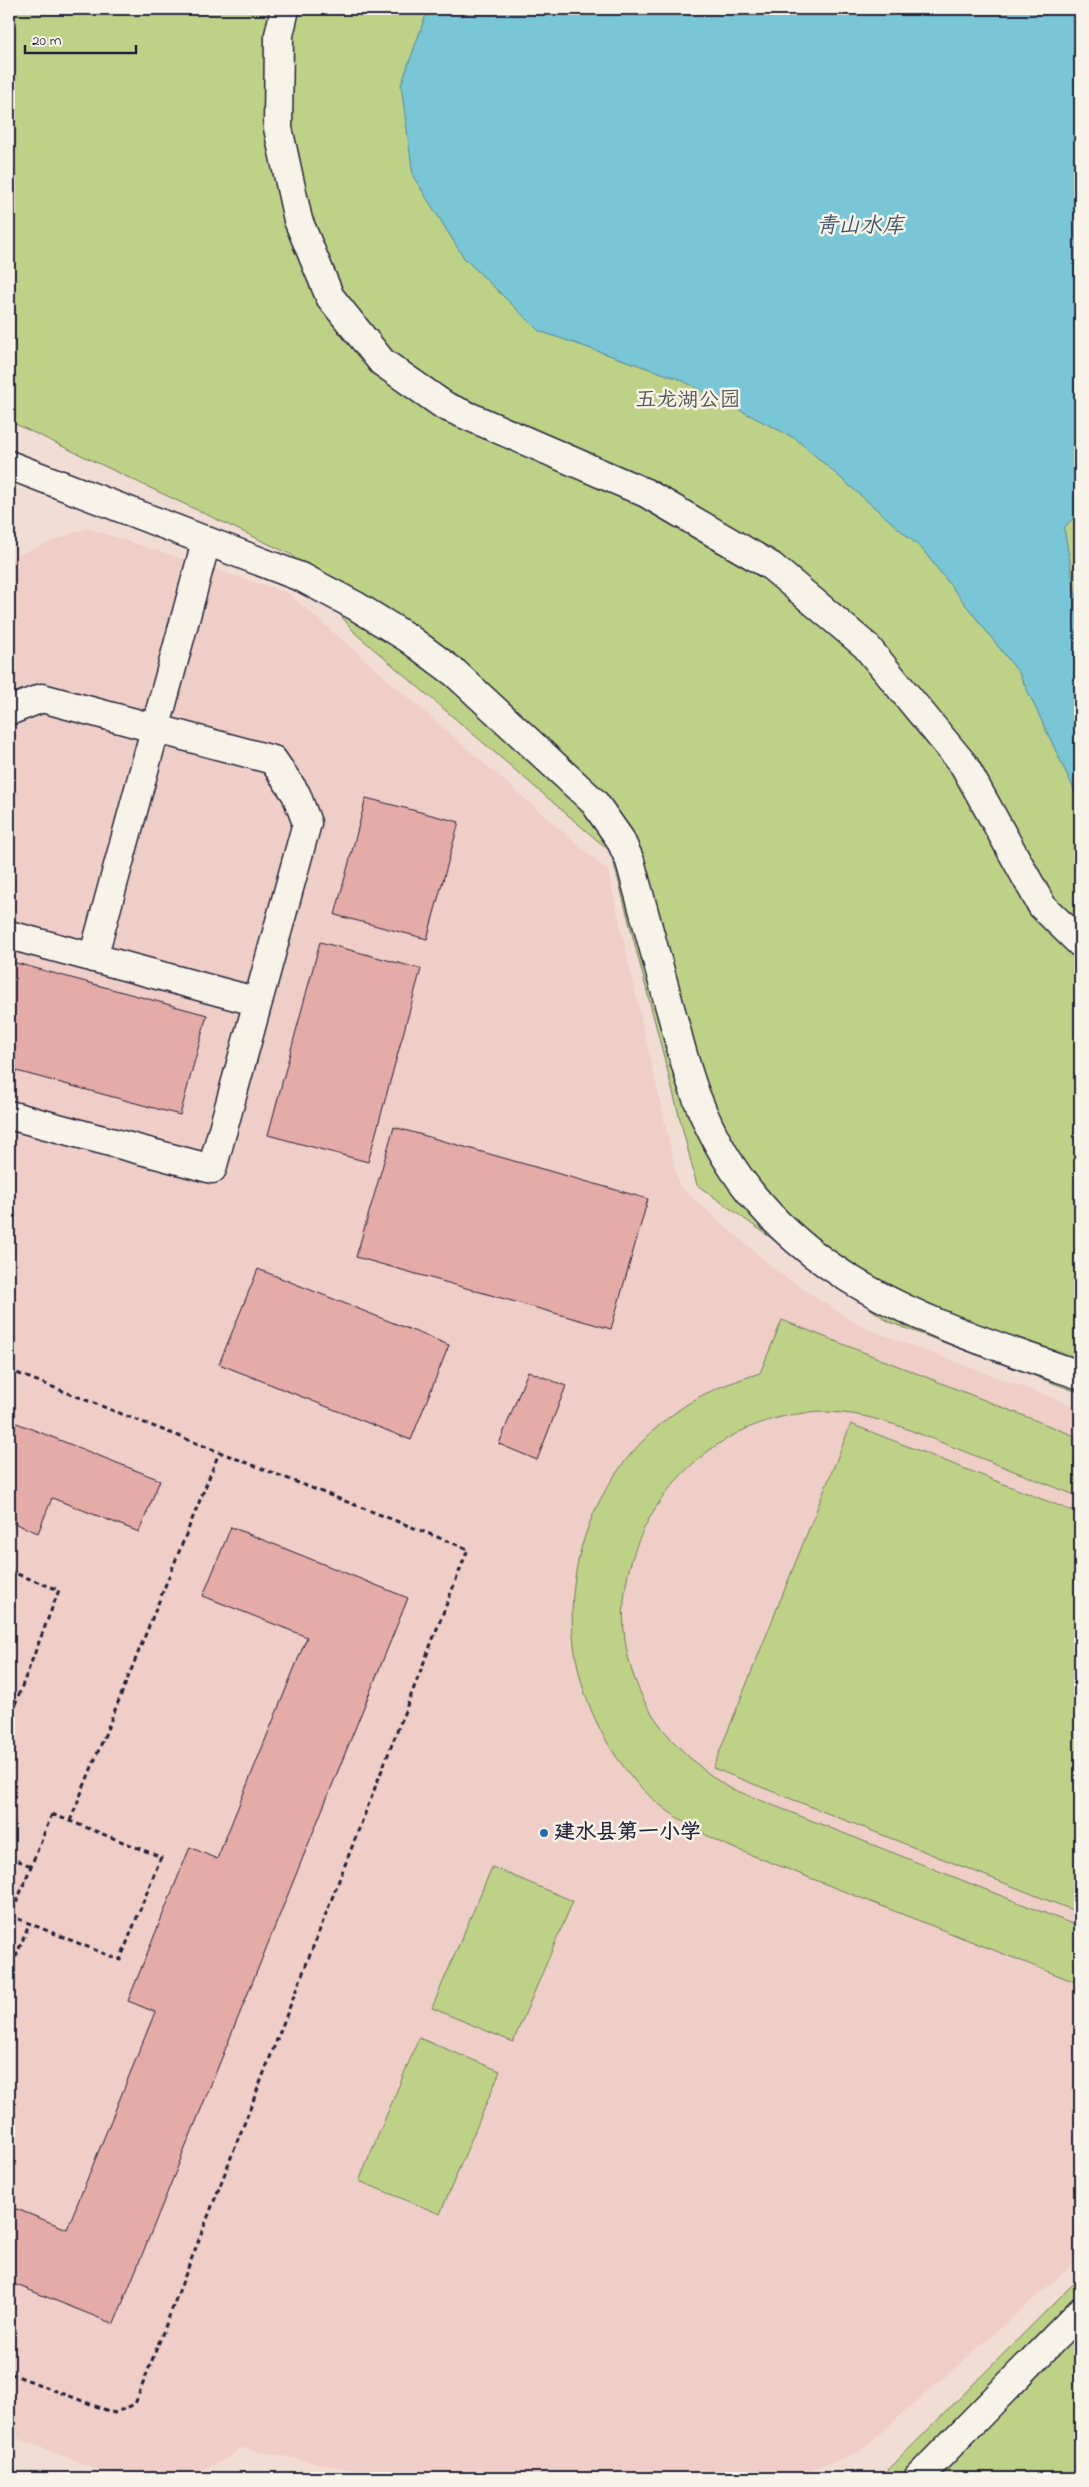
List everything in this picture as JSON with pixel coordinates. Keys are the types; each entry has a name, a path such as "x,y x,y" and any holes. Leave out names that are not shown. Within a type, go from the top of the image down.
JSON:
{"street":[{"path":"286,9 279,35 278,128 298,220 330,297 382,362 445,406 646,493 771,566 866,646 964,765 1042,906 1080,943"},
{"path":"9,465 206,542 256,558 303,578 356,606 408,638 455,673 594,802 620,839 630,862 682,1052 697,1098 722,1152 758,1203 803,1246 845,1277 889,1303 967,1336 1080,1375"},
{"path":"93,958 206,542"},
{"path":"9,711 42,698 273,760 296,794 307,823 212,1169 9,1115"},
{"path":"9,935 258,1002"},
{"path":"918,2478 1080,2312"}],"path":[{"path":"9,1370 219,1454 468,1549 135,2404 114,2413 9,2373"},
{"path":"70,1821 219,1454"},
{"path":"9,1570 59,1590 9,1720"},
{"path":"52,1814 161,1858 120,1960 11,1916 32,1866 52,1814"},
{"path":"9,1857 32,1866"},
{"path":"9,1974 29,1924"}],"shaded area":[{"name":"建水县第一小学","path":"87,528 288,593 608,871 679,1186 780,1274 862,1327 1080,1408 1080,2258 859,2452 790,2478 394,2478 241,2448 222,2461 180,2478 120,2478 9,2435 9,558"}],"green space":[{"name":"五龙湖公园","path":"9,9 1080,9 1080,1393 889,1322 697,1185 611,852 355,633 292,555 9,421"},
{"path":"782,1320 1080,1438 1080,1497 902,1427 858,1415 843,1413 788,1416 738,1433 694,1462 660,1502 636,1548 624,1599 627,1652 646,1704 662,1729 672,1740 703,1769 727,1787 1080,1927 1080,1984 721,1843 686,1823 644,1791 602,1733 581,1682 573,1629 575,1575 589,1524 614,1476 650,1433 697,1398 720,1387 760,1373"},
{"path":"851,1424 1080,1514 1080,1913 713,1768"},
{"path":"492,1867 573,1901 513,2042 432,2008"},
{"path":"419,2038 500,2071 440,2214 359,2181"},
{"path":"1080,2277 1080,2478 880,2478"}],"water":[{"name":"青山水库","path":"428,9 1080,9 1080,511 1064,528 1080,619 1080,802 1019,673 922,549 796,439 679,379 539,331 464,258 413,176 401,85"}],"building":[{"path":"366,798 459,822 427,939 335,915"},
{"path":"320,942 421,969 368,1162 268,1135"},
{"path":"9,961 207,1015 180,1115 9,1069"},
{"path":"394,1127 648,1199 611,1329 356,1257"},
{"path":"258,1269 449,1345 411,1440 219,1364"},
{"path":"528,1371 566,1386 537,1460 499,1444"},
{"path":"9,1420 160,1480 139,1532 52,1498 38,1533 9,1521"},
{"path":"231,1527 408,1598 114,2324 9,2282 9,2206 67,2229 155,2012 128,2001 190,1847 217,1859 307,1637 203,1596"}],"place":[{"name":"建水县第一小学","path":"544,1833"}]}
